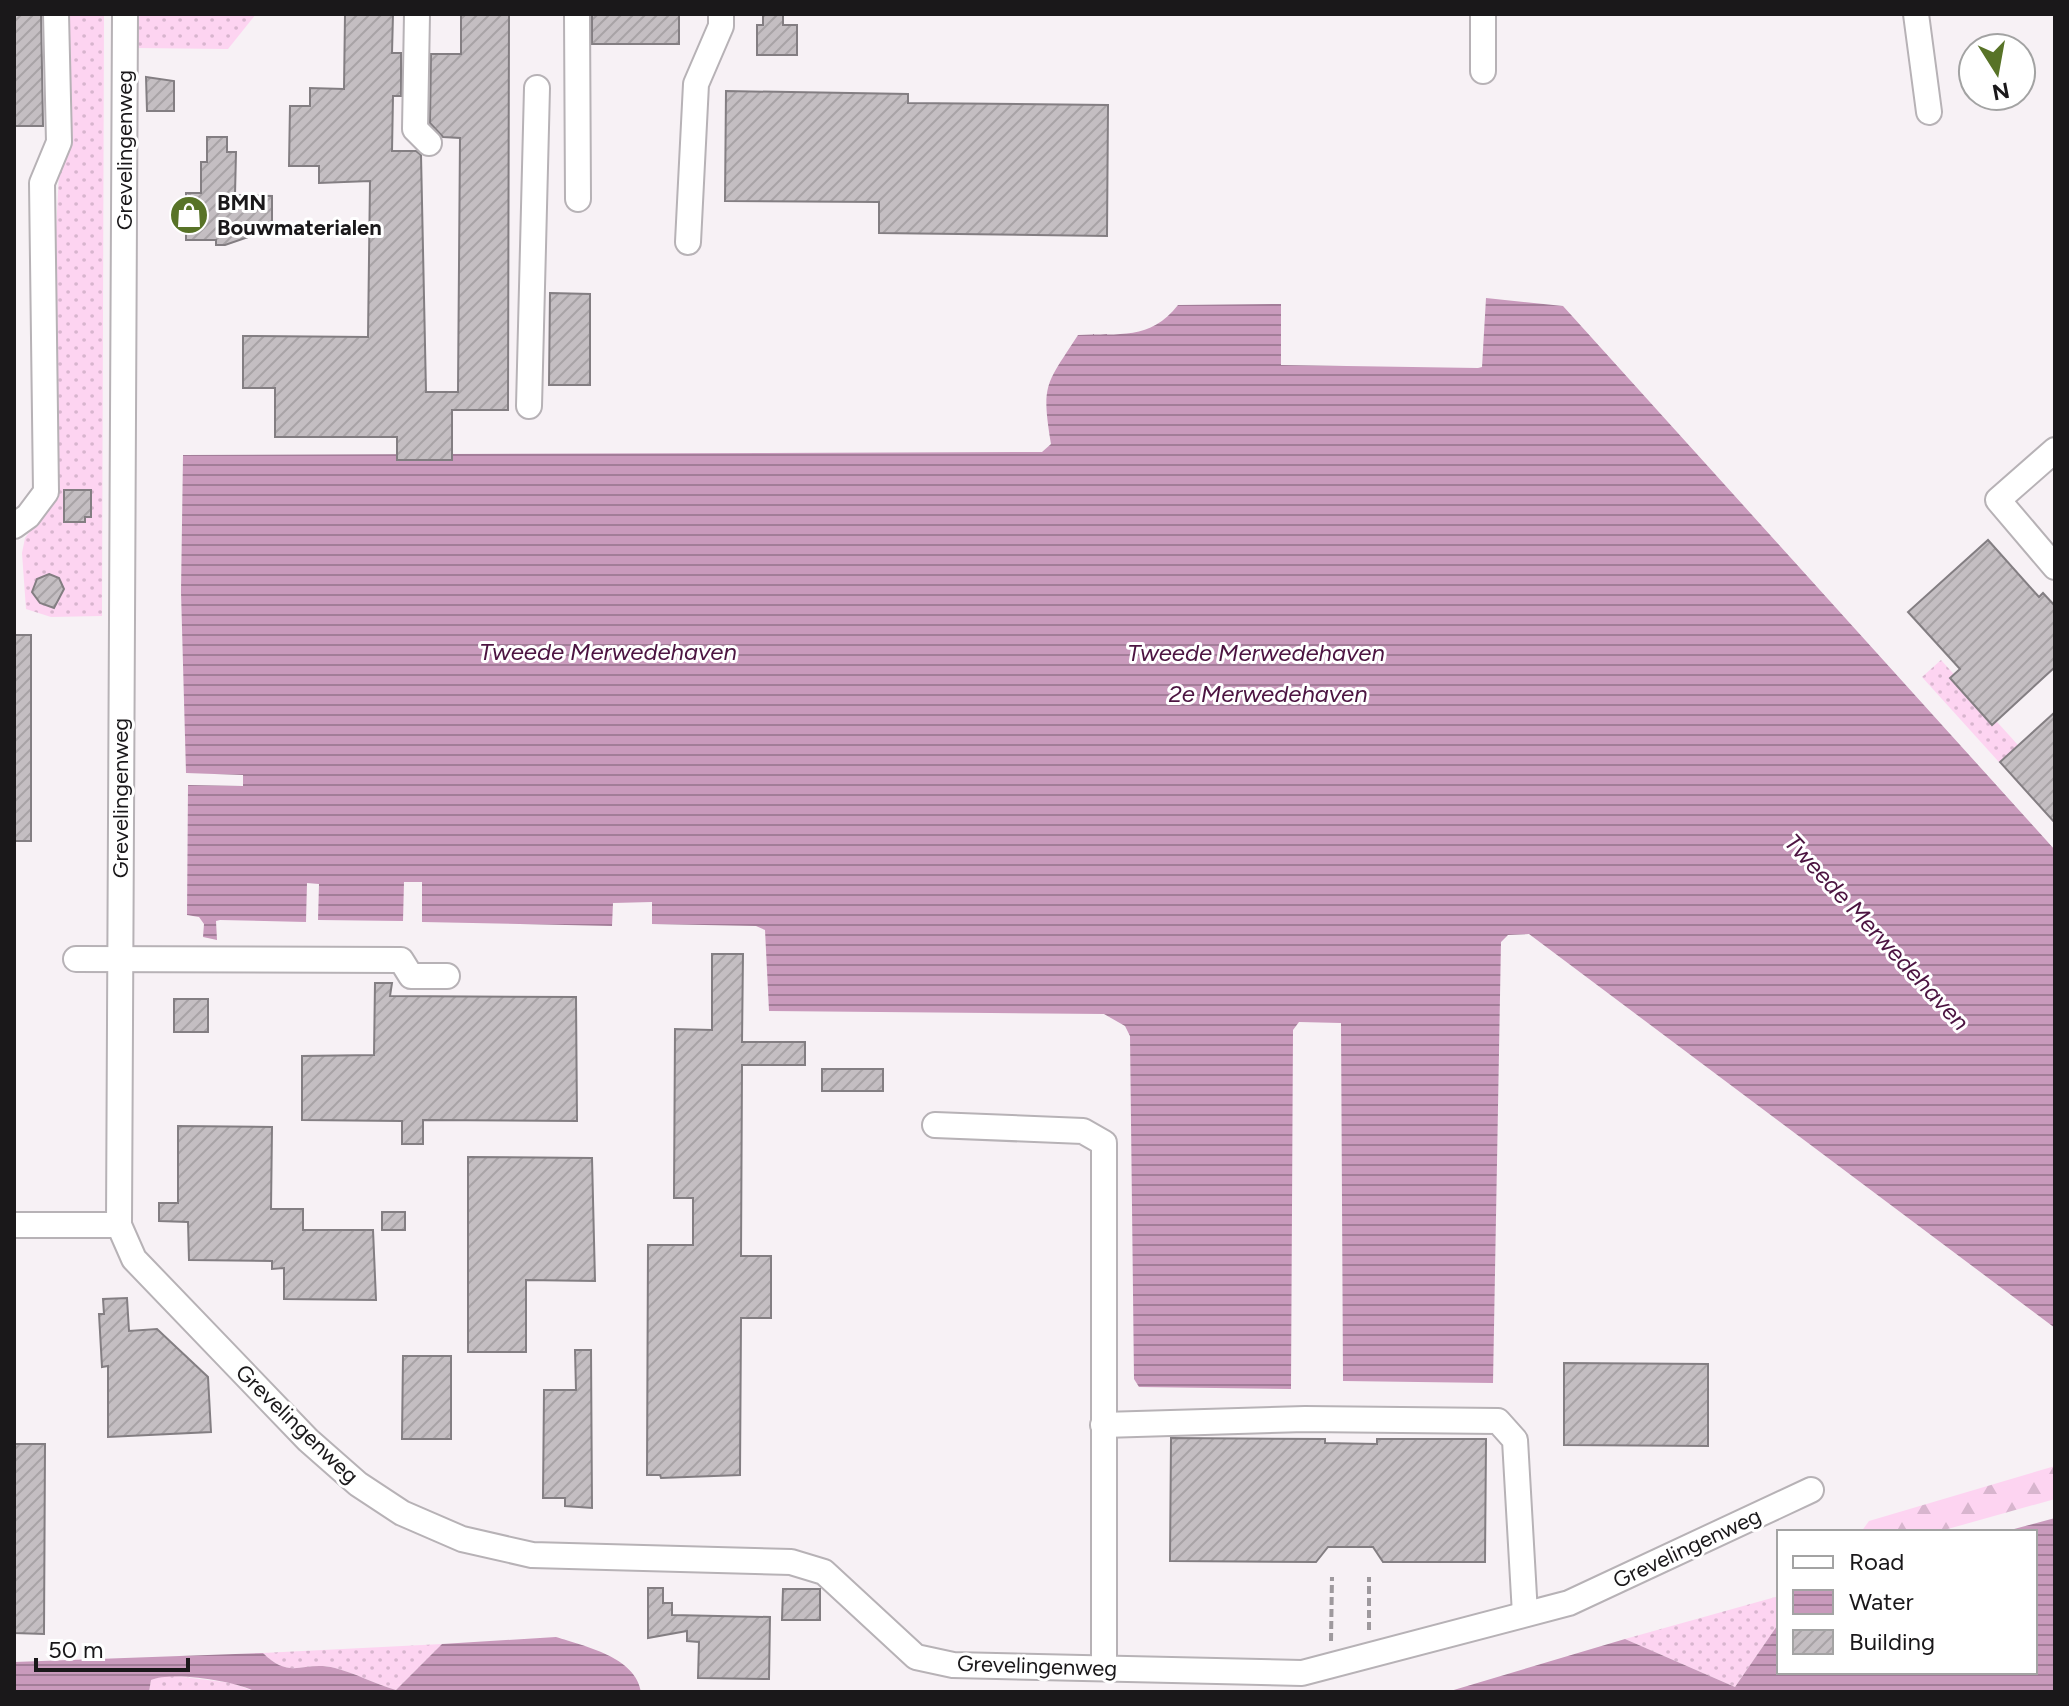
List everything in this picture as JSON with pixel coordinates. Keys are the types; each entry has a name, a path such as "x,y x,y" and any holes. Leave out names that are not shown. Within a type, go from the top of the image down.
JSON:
{"street":[{"path":"14,526 28,516 46,492 42,183 59,142 56,14"},
{"name":"Grevelingenweg","path":"125,14 119,1225 134,1259 308,1440 358,1484 402,1513 462,1539 532,1555 791,1562 824,1572 916,1657 953,1665 1302,1673 1569,1603 1811,1490"},
{"path":"417,14 415,129 429,143"},
{"path":"577,14 578,199"},
{"path":"688,242 696,84 721,26 721,14"},
{"path":"1483,14 1483,71"},
{"path":"1916,14 1929,112"},
{"path":"529,406 537,88"},
{"path":"2055,450 1998,500 2055,567"},
{"path":"76,959 401,960 411,976 447,976"},
{"path":"935,1125 1083,1131 1104,1143 1104,1668"},
{"path":"14,1225 119,1225"},
{"path":"1103,1425 1305,1419 1498,1421 1515,1440 1525,1614"}],"path":[{"path":"1331,1641 1332,1577"},
{"path":"1369,1577 1369,1630"}],"green space":[{"path":"67,14 104,14 102,616 51,617 26,609 22,553 25,538 43,513 57,485 56,232"},
{"path":"134,14 256,14 228,49 134,48"},
{"path":"1941,660 2055,786 2055,824 1922,677"},
{"path":"2055,1466 2055,1499 1944,1530 1862,1530 1869,1521"},
{"path":"1777,1597 1777,1626 1735,1687 1625,1639"},
{"path":"442,1644 396,1690 335,1668 282,1666 263,1653"},
{"path":"167,1675 232,1683 256,1692 149,1692 151,1680"}],"water":[{"name":"2e Merwedehaven","path":"1486,298 1563,306 2055,850 2055,1328 1529,934 1508,935 1501,942 1493,1383 1343,1381 1341,1023 1299,1022 1293,1030 1291,1389 1139,1387 1134,1379 1130,1036 1125,1026 1104,1014 769,1011 765,930 756,926 652,924 652,902 613,903 612,926 422,922 422,882 404,882 403,921 318,920 319,884 307,883 306,922 220,920 216,921 217,940 203,937 204,924 199,917 187,915 188,785 243,786 243,775 186,773 181,592 183,455 1042,452 1051,444 1046,408 1049,385 1078,335 1145,330 1167,317 1178,305 1281,304 1281,365 1478,368 1482,367"},
{"path":"2055,1518 2055,1692 1447,1692 1625,1639 1735,1687 1777,1626 1777,1674 2037,1674 2037,1530 2010,1530"},
{"path":"556,1637 594,1649 619,1662 630,1670 641,1692 256,1692 220,1681 161,1677 151,1680 149,1692 14,1692 14,1662 263,1653 282,1666 335,1668 396,1690 442,1644"}],"building":[{"path":"14,14 41,14 43,126 14,126"},
{"path":"345,14 393,14 392,53 401,53 401,96 393,96 392,151 416,151 421,155 426,392 458,392 460,138 443,137 430,123 431,54 461,54 461,14 509,14 508,410 452,410 452,460 397,460 397,437 275,437 275,388 243,388 243,336 368,337 370,181 319,183 319,166 289,166 290,106 310,106 310,88 344,89"},
{"path":"592,14 679,14 679,44 592,44"},
{"path":"763,14 783,14 783,25 797,25 797,55 757,55 757,25 763,25"},
{"path":"146,77 174,81 174,111 147,111"},
{"path":"726,91 908,94 908,103 1108,105 1107,236 879,233 879,202 725,201"},
{"path":"207,137 227,137 227,152 236,152 235,195 272,196 272,234 254,235 225,245 216,245 216,240 186,240 186,193 201,193 201,162 207,162"},
{"path":"550,293 590,294 590,385 549,385"},
{"path":"64,490 91,490 91,517 85,517 85,522 64,522"},
{"path":"1988,540 2039,597 2043,593 2055,606 2055,667 1992,725 1950,678 1960,669 1908,612"},
{"path":"49,574 59,578 64,589 54,608 40,603 32,592 37,579"},
{"path":"14,635 31,635 31,841 14,841"},
{"path":"2055,712 2055,823 2000,762"},
{"path":"712,954 743,954 742,1042 805,1042 805,1065 742,1065 741,1256 771,1256 771,1318 741,1318 740,1475 661,1478 660,1475 647,1475 648,1245 693,1245 693,1198 674,1198 675,1029 712,1030"},
{"path":"375,983 392,983 390,996 576,997 577,1121 423,1120 423,1144 402,1144 402,1121 302,1120 302,1056 374,1055"},
{"path":"174,999 208,999 208,1032 174,1032"},
{"path":"822,1069 883,1069 883,1091 822,1091"},
{"path":"178,1126 272,1127 271,1209 303,1209 303,1230 373,1230 376,1300 284,1299 284,1268 272,1269 272,1261 189,1260 188,1222 159,1221 159,1203 178,1203"},
{"path":"468,1157 592,1158 595,1281 526,1280 526,1352 468,1352"},
{"path":"382,1212 405,1212 405,1230 382,1230"},
{"path":"127,1298 129,1331 157,1329 208,1377 211,1432 108,1437 108,1366 102,1367 99,1314 104,1314 103,1299"},
{"path":"575,1350 591,1350 592,1508 565,1506 565,1498 543,1498 544,1390 576,1390"},
{"path":"403,1356 451,1356 451,1439 402,1439"},
{"path":"1564,1363 1708,1364 1708,1446 1564,1445"},
{"path":"1171,1438 1325,1439 1325,1443 1377,1444 1377,1439 1486,1439 1485,1562 1383,1562 1373,1547 1328,1547 1316,1562 1170,1561"},
{"path":"14,1444 45,1444 44,1634 14,1633"},
{"path":"648,1588 663,1588 663,1603 672,1603 672,1615 770,1617 769,1679 698,1678 699,1642 687,1641 687,1631 648,1638"},
{"path":"783,1589 820,1589 820,1620 782,1620"}],"place":[{"name":"BMN Bouwmaterialen","path":"189,215"}],"water label":[{"name":"Tweede Merwedehaven","path":"608,651"},
{"name":"Tweede Merwedehaven","path":"1256,652"},
{"name":"Tweede Merwedehaven","path":"1877,932"}]}
